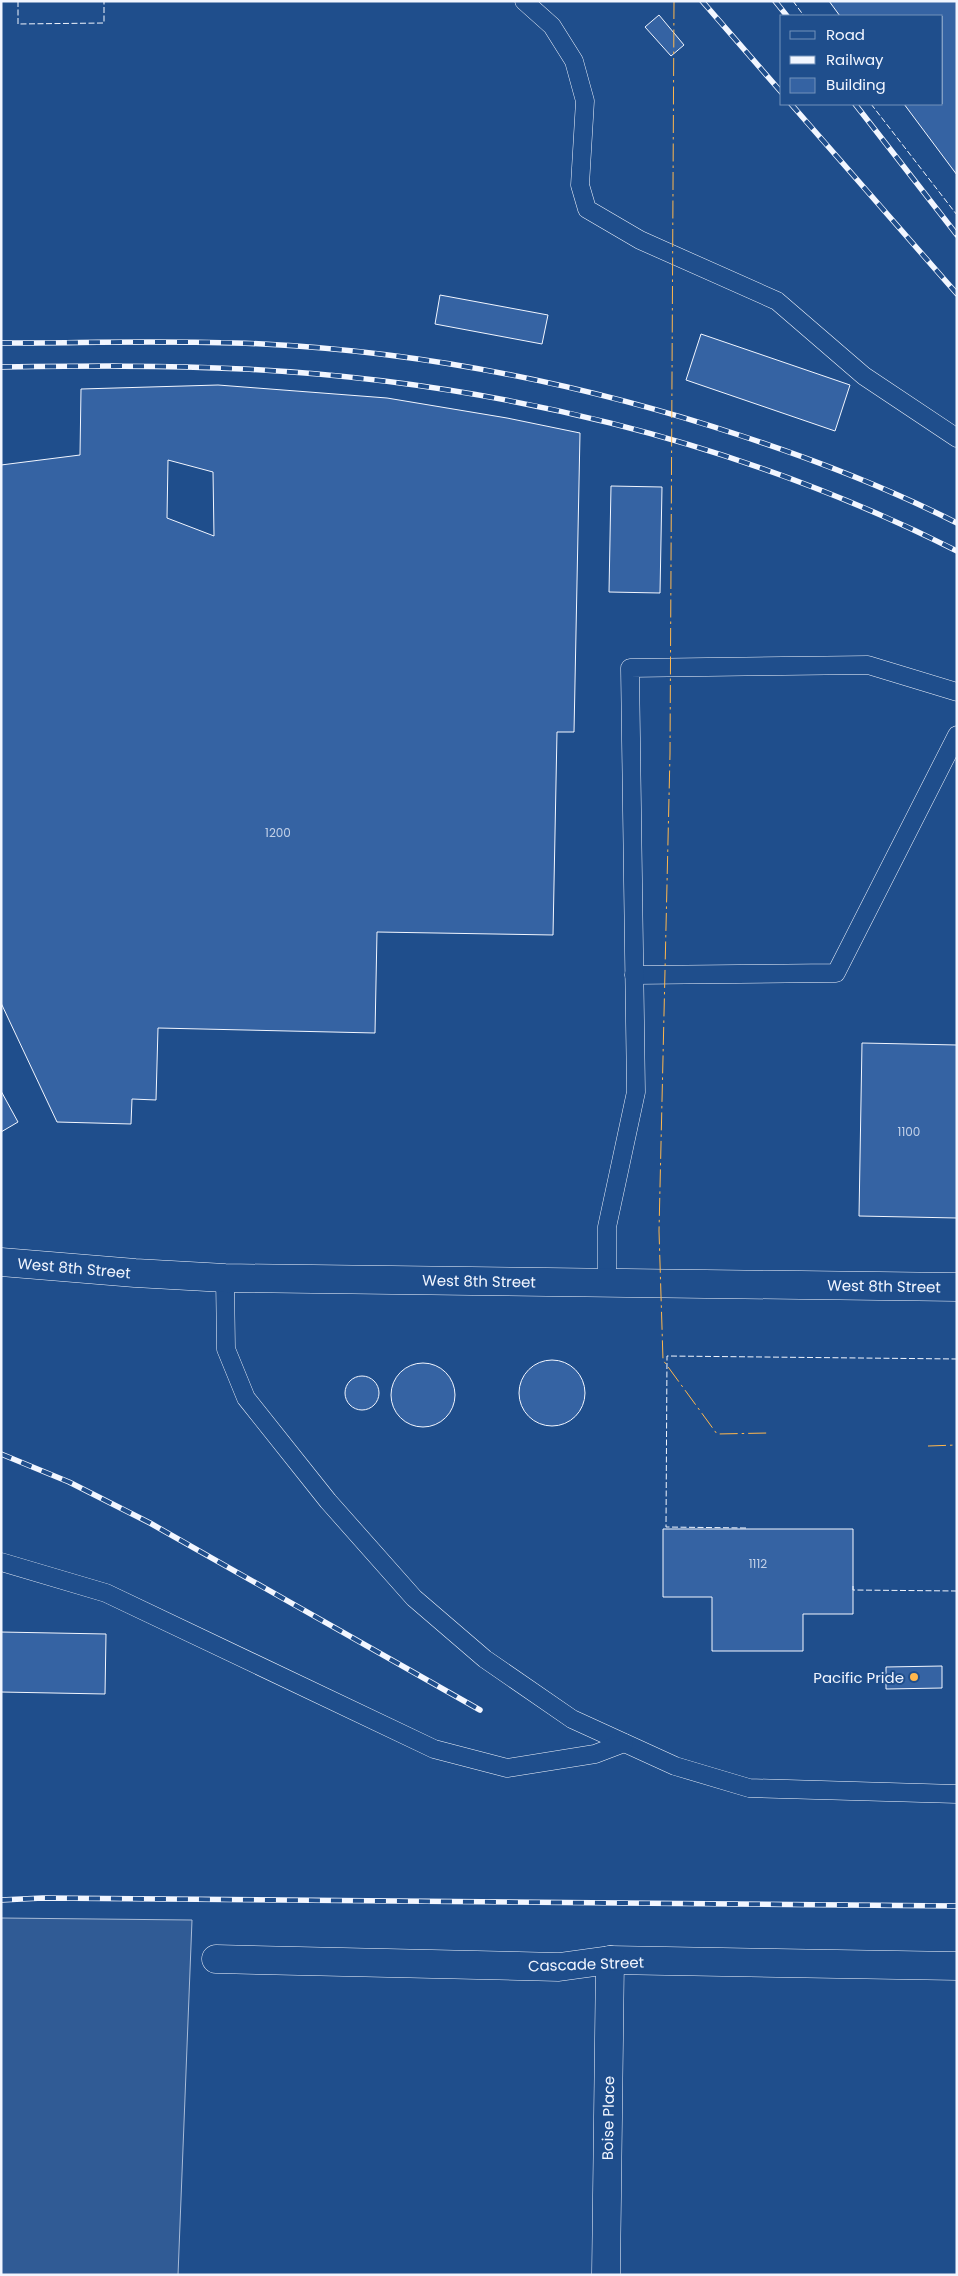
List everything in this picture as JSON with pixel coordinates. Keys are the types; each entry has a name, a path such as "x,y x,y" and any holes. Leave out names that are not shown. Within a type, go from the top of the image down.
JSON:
{"street":[{"name":"West 8th Street","path":"2,1261 135,1273 224,1278 957,1287"},
{"name":"Cascade Street","path":"216,1958 559,1967 610,1960 957,1966"},
{"name":"Boise Place","path":"606,2275 610,1960"}],"lane":[{"path":"524,1 552,26 574,61 585,101 580,185 587,209 640,240 777,302 864,376 957,438"},
{"path":"607,1283 607,1227 636,1092 630,668 868,665 957,692"},
{"path":"634,976 836,973 957,735"},
{"path":"224,1278 226,1349 246,1398 328,1501 414,1598 486,1659 572,1719 675,1766 749,1788 957,1794"},
{"path":"1,1562 106,1593 434,1749 507,1768 595,1754 624,1743"}],"shaded area":[{"path":"1,1918 192,1920 178,2275 1,2275"}],"building":[{"path":"829,1 957,1 957,175 905,105 943,105 943,15 839,15"},
{"path":"659,15 684,45 671,56 645,27"},
{"path":"440,295 548,315 542,344 435,324"},
{"path":"701,334 850,385 835,431 686,380"},
{"path":"218,385 387,398 507,418 580,433 574,732 557,732 553,935 377,932 375,1033 158,1028 156,1100 132,1099 131,1124 57,1122 1,1003 1,465 80,455 81,389","holes":["168,460 213,472 214,536 167,518"]},
{"path":"611,486 662,487 660,593 609,592"},
{"path":"862,1043 957,1045 957,1218 859,1216"},
{"path":"1,1091 18,1122 1,1132"},
{"path":"552,1360 565,1363 575,1370 582,1380 585,1393 582,1406 575,1416 565,1423 552,1426 539,1423 529,1416 522,1406 519,1393 522,1380 529,1370 539,1363"},
{"path":"423,1363 441,1369 449,1377 455,1395 449,1413 441,1421 423,1427 405,1421 397,1413 391,1395 397,1377 405,1369"},
{"path":"362,1376 369,1377 374,1381 378,1386 378,1400 374,1405 369,1409 362,1410 355,1409 350,1405 346,1400 345,1393 346,1386 350,1381 355,1377"},
{"path":"663,1529 853,1529 853,1614 803,1614 803,1651 712,1651 712,1597 663,1597"},
{"path":"1,1632 106,1634 105,1694 1,1692"},
{"name":"Pacific Pride","path":"942,1666 942,1688 886,1689 886,1667"}],"railway":[{"path":"702,1 780,91"},
{"path":"775,1 786,15"},
{"path":"792,105 957,294"},
{"path":"856,105 957,235"},
{"path":"1,343 165,342 263,344 385,355 506,374 625,401 742,436 851,475 957,523"},
{"path":"1,367 153,366 243,369 335,376 427,387 519,403 610,423 699,448 787,477 873,512 957,551"},
{"path":"1,1454 69,1482 150,1523 480,1710"},
{"path":"1,1900 43,1898 957,1906"}],"fence":[{"path":"18,1 18,24 104,23 104,1"},
{"path":"793,1 803,15"},
{"path":"872,105 957,215"},
{"path":"746,1528 666,1527 667,1356 957,1359"},
{"path":"853,1586 853,1590 957,1591"}],"power":[{"path":"674,1 670,754 659,1231 663,1360 717,1434 768,1433"},
{"path":"928,1446 957,1445"}],"place":[{"name":"Pacific Pride","path":"914,1677"}]}
